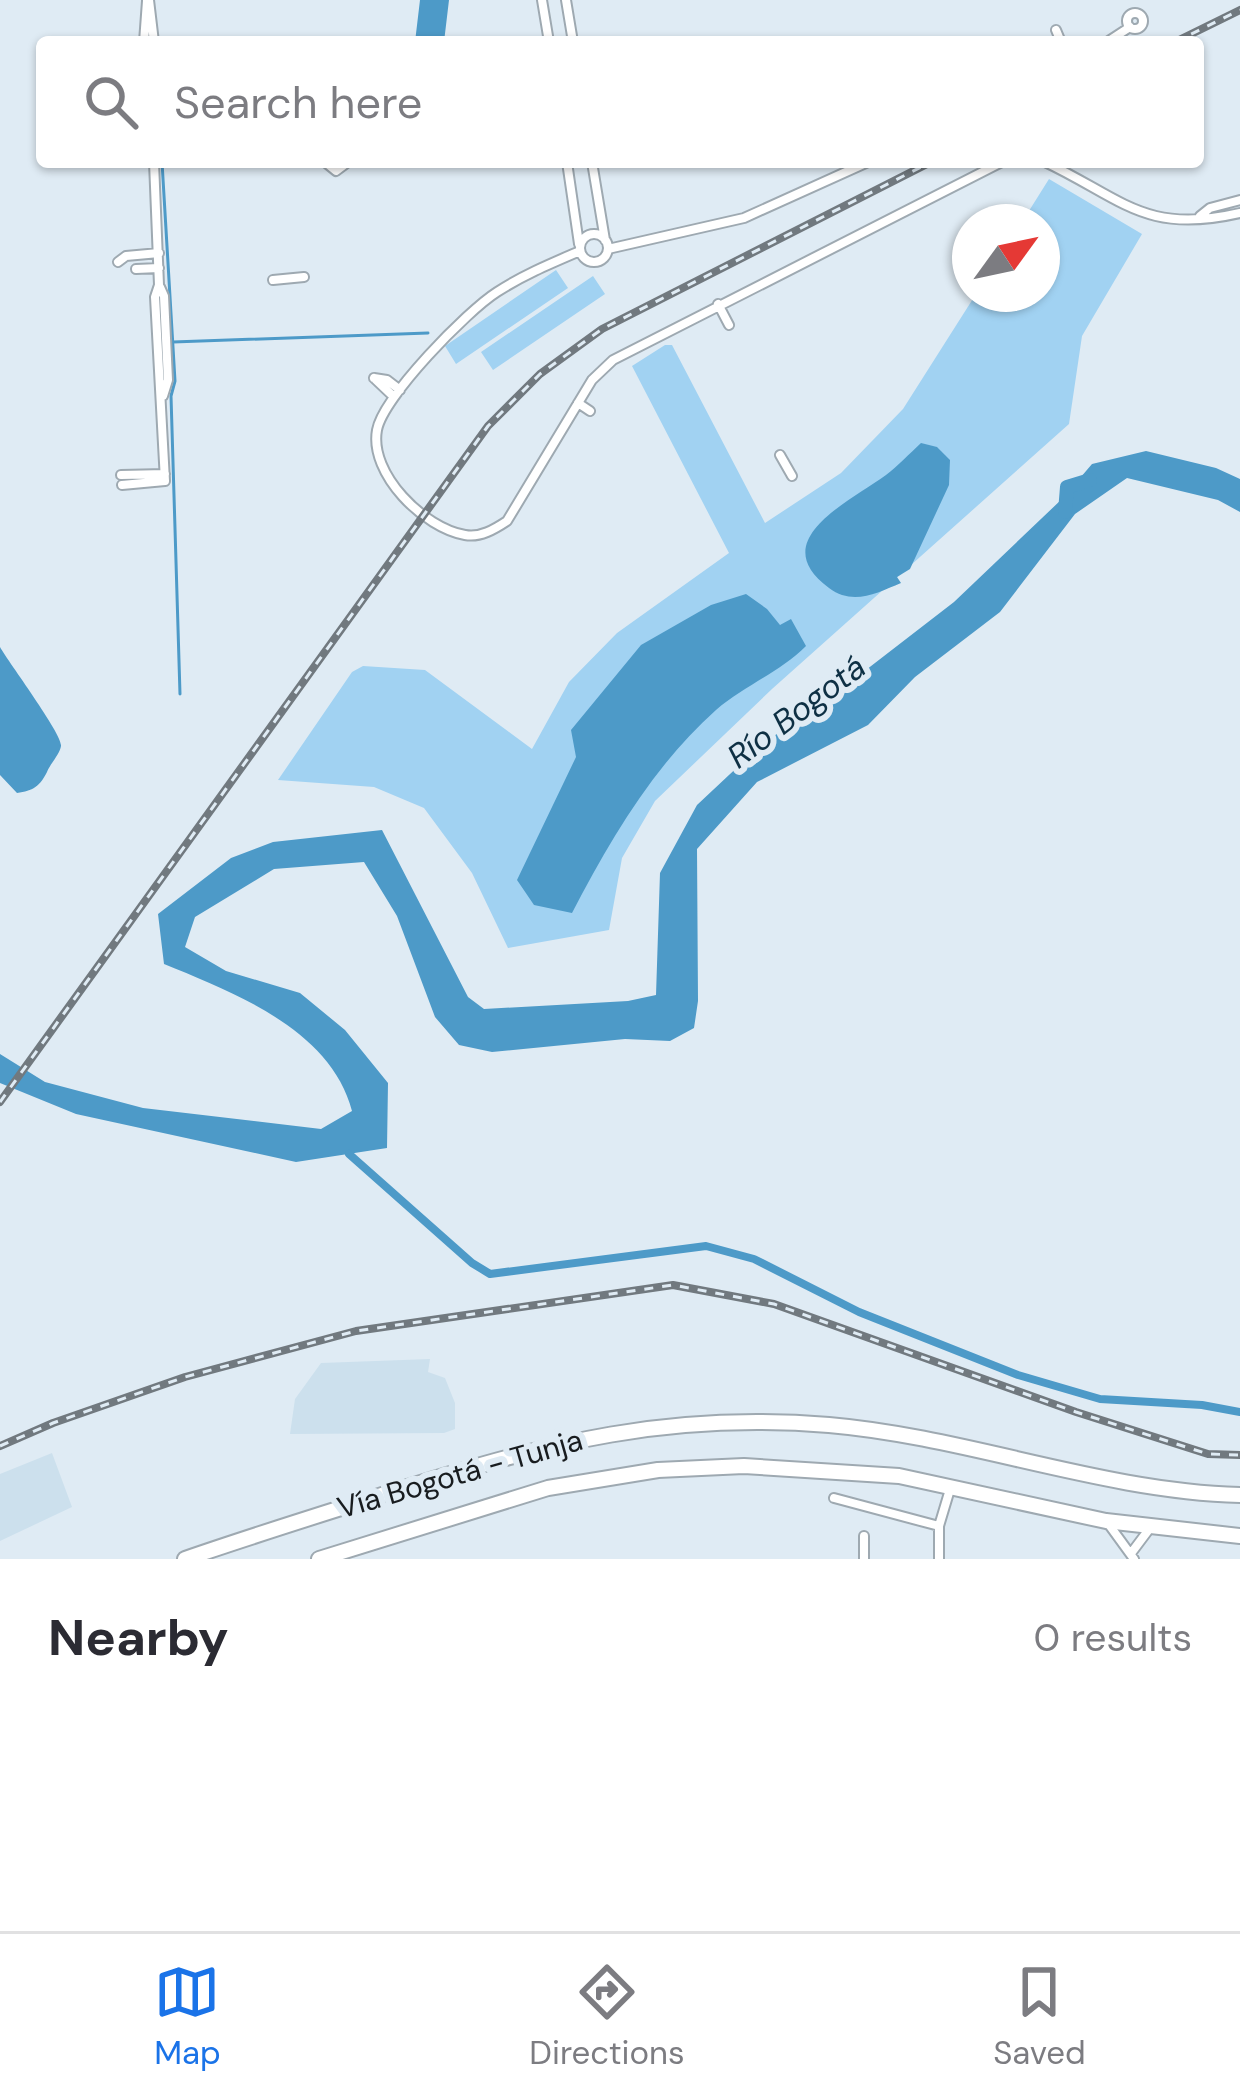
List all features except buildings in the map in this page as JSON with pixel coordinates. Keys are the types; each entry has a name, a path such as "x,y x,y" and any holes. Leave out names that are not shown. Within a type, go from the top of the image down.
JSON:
{"highway":[{"name":"Vía Bogotá - Tunja","path":"185,1559 526,1450 671,1425 858,1428 1084,1475 1240,1495"},
{"name":"Vía Bogotá - Tunja","path":"319,1559 497,1502 585,1480 658,1469 801,1467 899,1476 1106,1521 1240,1536"}],"street":[{"path":"145,36 148,0"},
{"path":"148,0 153,36"},
{"path":"542,0 547,36"},
{"path":"566,0 571,36"},
{"path":"1116,36 1130,27"},
{"path":"1056,30 1058,36"},
{"path":"121,480 165,478 163,397 168,380 154,168"},
{"path":"568,168 580,248 585,259 594,262 603,259 606,245 593,168"},
{"path":"855,168 744,218 606,245 592,235 580,248 493,294 444,340 382,413 376,434 385,475 395,491 441,526 467,536 491,531 507,520 592,380 613,360 990,168"},
{"path":"1056,168 1137,213 1156,218 1240,213"},
{"path":"1199,217 1210,208 1240,200"},
{"path":"159,253 126,256 118,262 132,269 159,268"},
{"path":"273,280 304,277"},
{"path":"718,304 729,325"},
{"path":"578,403 590,411"},
{"path":"780,455 792,476"},
{"path":"939,1559 939,1526 951,1486"},
{"path":"834,1498 939,1526"},
{"path":"1106,1521 1133,1556 1150,1528"},
{"path":"864,1536 864,1559"}],"shaded area":[{"path":"420,0 449,0 445,36 416,36"},
{"path":"1049,179 1142,234 1082,336 1069,424 772,689 655,801 622,858 609,930 508,948 472,873 424,808 374,787 278,780 352,672 363,666 425,670 532,749 569,682 617,633 729,553 632,366 672,345 765,523 841,473 903,409 965,312 1060,312 1060,204 1033,204"},
{"path":"556,270 568,288 456,364 445,346"},
{"path":"593,276 605,294 493,370 481,352"},
{"path":"921,443 937,447 950,460 949,485 910,569 897,577 901,583 874,594 847,596 829,588 811,571 805,554 809,539 834,511 886,475"},
{"path":"1146,451 1216,468 1240,479 1240,512 1218,500 1127,478 1075,514 1000,612 915,677 868,725 757,782 697,849 694,1028 670,1041 625,1039 492,1052 459,1045 435,1017 397,916 364,862 274,869 195,917 185,947 226,971 300,993 345,1030 388,1083 387,1148 296,1162 76,1114 0,1083 0,1054 45,1082 143,1108 321,1129 352,1111 341,1083 302,1037 249,1002 164,964 158,914 231,858 273,842 382,830 468,997 484,1009 628,1001 656,995 660,873 697,805 761,745 954,602 1092,464"},
{"path":"746,594 780,625 791,619 806,646 716,710 673,755 618,831 572,913 534,905 517,880 576,757 571,730 641,645 711,605"},
{"path":"0,647 61,746 39,784 17,793 0,775"},
{"path":"430,1359 428,1372 445,1378 455,1403 455,1429 444,1433 290,1434 295,1399 321,1363"},
{"path":"52,1453 72,1507 0,1541 0,1474"}],"waterway":[{"path":"162,168 175,381 171,396 180,694"},
{"path":"173,342 428,333"},
{"name":"Río Bogotá","path":"1065,512 1067,487 1090,480"},
{"path":"349,1154 490,1274 706,1246 754,1259 859,1312 1018,1375 1100,1399 1240,1412"}],"railway":[{"path":"1187,36 1240,10"},
{"path":"0,1102 488,426 540,374 602,329 919,168"},
{"path":"0,1446 185,1377 356,1331 673,1285 774,1304 1076,1412 1208,1454 1240,1455"}]}
